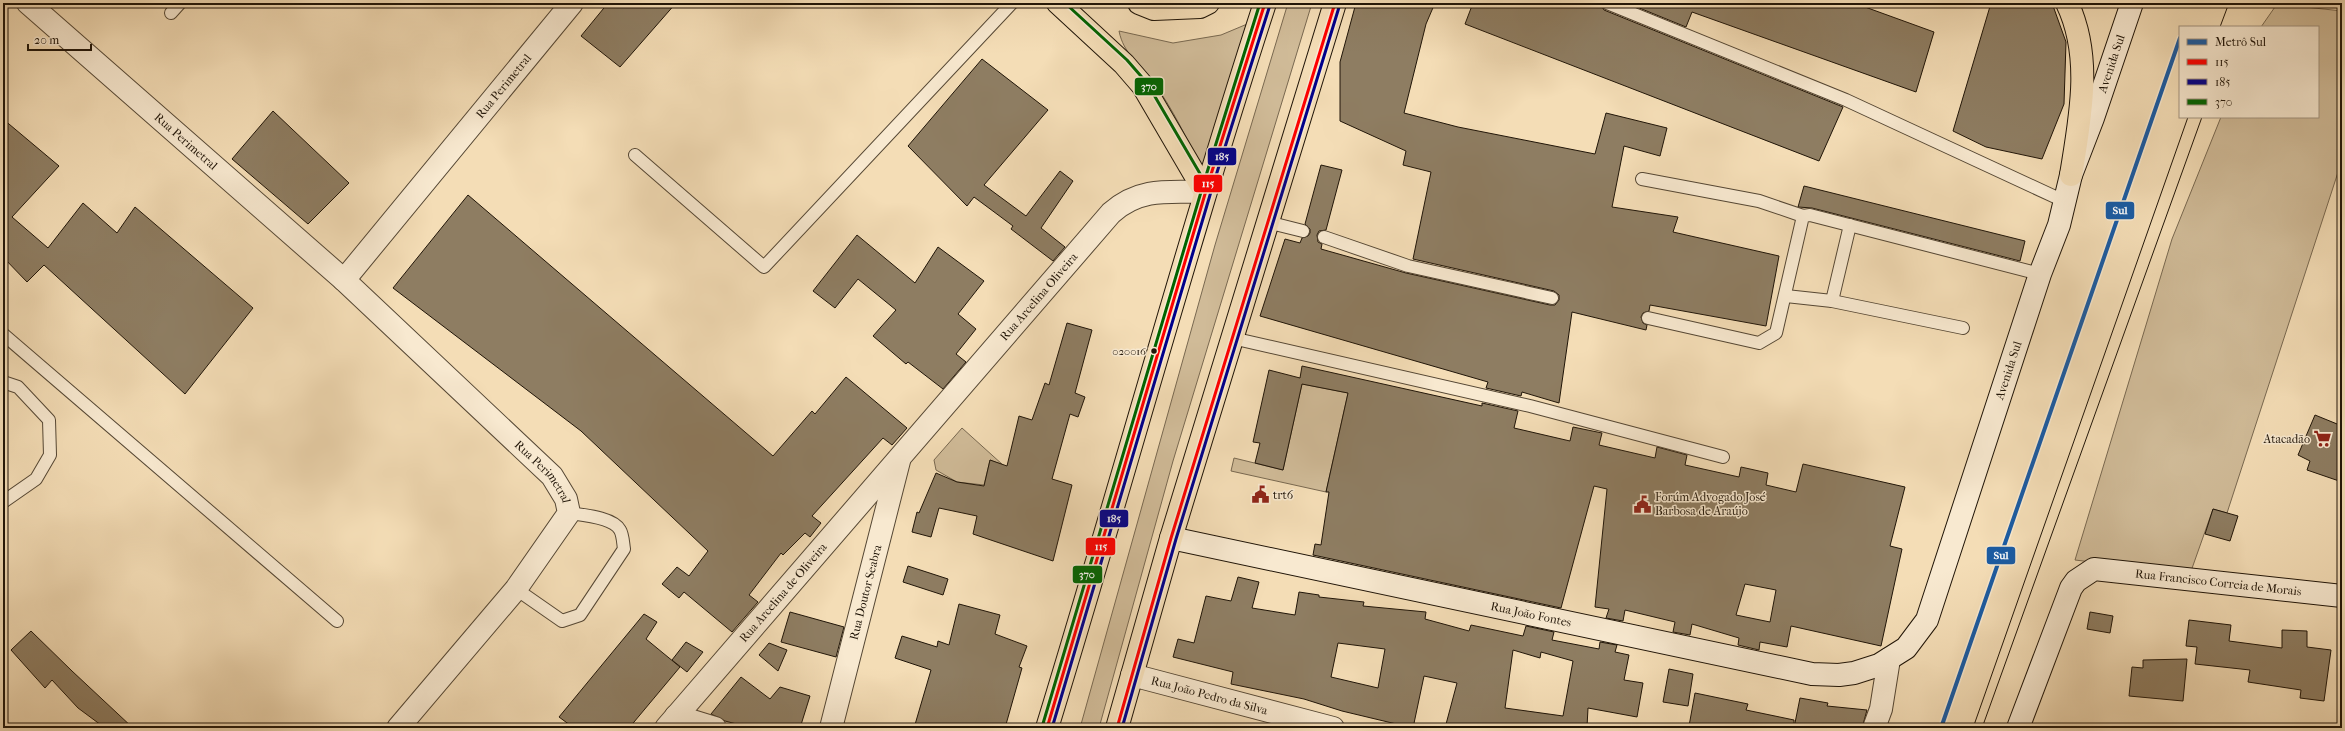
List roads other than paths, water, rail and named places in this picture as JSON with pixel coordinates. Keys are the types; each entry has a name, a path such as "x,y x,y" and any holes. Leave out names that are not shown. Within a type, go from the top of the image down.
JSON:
{"main road":[{"path":"1058,3 1124,64 1143,86 1206,192"},
{"path":"1139,3 1154,9 1200,7 1208,3"},
{"path":"1048,728 1206,192 1265,3"},
{"path":"1117,728 1171,538 1334,3"},
{"path":"2067,3 2081,46 2082,80 2080,118 2071,175"}],"street":[{"name":"Rua Perimetral","path":"28,3 344,280 552,476 566,499 569,513 516,589 398,728"},
{"name":"Rua Perimetral","path":"344,280 572,3"},
{"name":"Avenida Sul","path":"1889,659 1906,648 1927,620 2040,274 2059,225 2071,175 2094,118 2132,3"},
{"name":"Rua Arcelina Oliveira","path":"900,456 1111,213 1121,204 1132,198 1158,192 1206,192"},
{"name":"Rua Arcelina de Oliveira","path":"671,722 900,456"},
{"name":"Rua Doutor Seabra","path":"832,728 900,456"},
{"name":"Rua João Fontes","path":"1171,538 1812,674 1839,675 1854,673 1889,659"},
{"name":"Rua Francisco Correia de Morais","path":"2018,728 2071,588 2076,581 2094,569 2342,596"},
{"path":"1874,728 1881,709 1889,659"},
{"name":"Rua João Pedro da Silva","path":"1132,675 1333,728"},
{"path":"671,722 716,728"}],"lane":[{"path":"171,13 180,3"},
{"path":"635,155 764,267 1012,3"},
{"path":"1607,3 1846,100 2064,201"},
{"path":"1642,179 1759,201 1804,216 1810,215 2040,274"},
{"path":"1648,318 1759,343 1776,333 1804,216"},
{"path":"1268,222 1303,232"},
{"path":"1832,301 1850,225"},
{"path":"1324,236 1408,266 1552,298"},
{"path":"1786,296 1832,301 1963,328"},
{"path":"3,334 337,621"},
{"path":"1232,338 1530,406 1723,457"},
{"path":"3,382 18,387 49,420 50,454 36,479 3,502"},
{"path":"516,589 562,621 580,616 624,549 620,530 614,525 594,516 569,513"}],"tram line":[{"path":"2220,26 2229,3"},
{"path":"1973,728 2188,118"},
{"path":"1982,728 2202,118"}],"metro line":[{"name":"Sul","path":"1941,728 2179,41"}],"place":[{"name":"020016","path":"1154,351"},
{"name":"Atacadão","path":"2323,439"},
{"name":"trt6","path":"1260,495"},
{"name":"Forúm Advogado José Barbosa de Araújo","path":"1642,504"}]}
